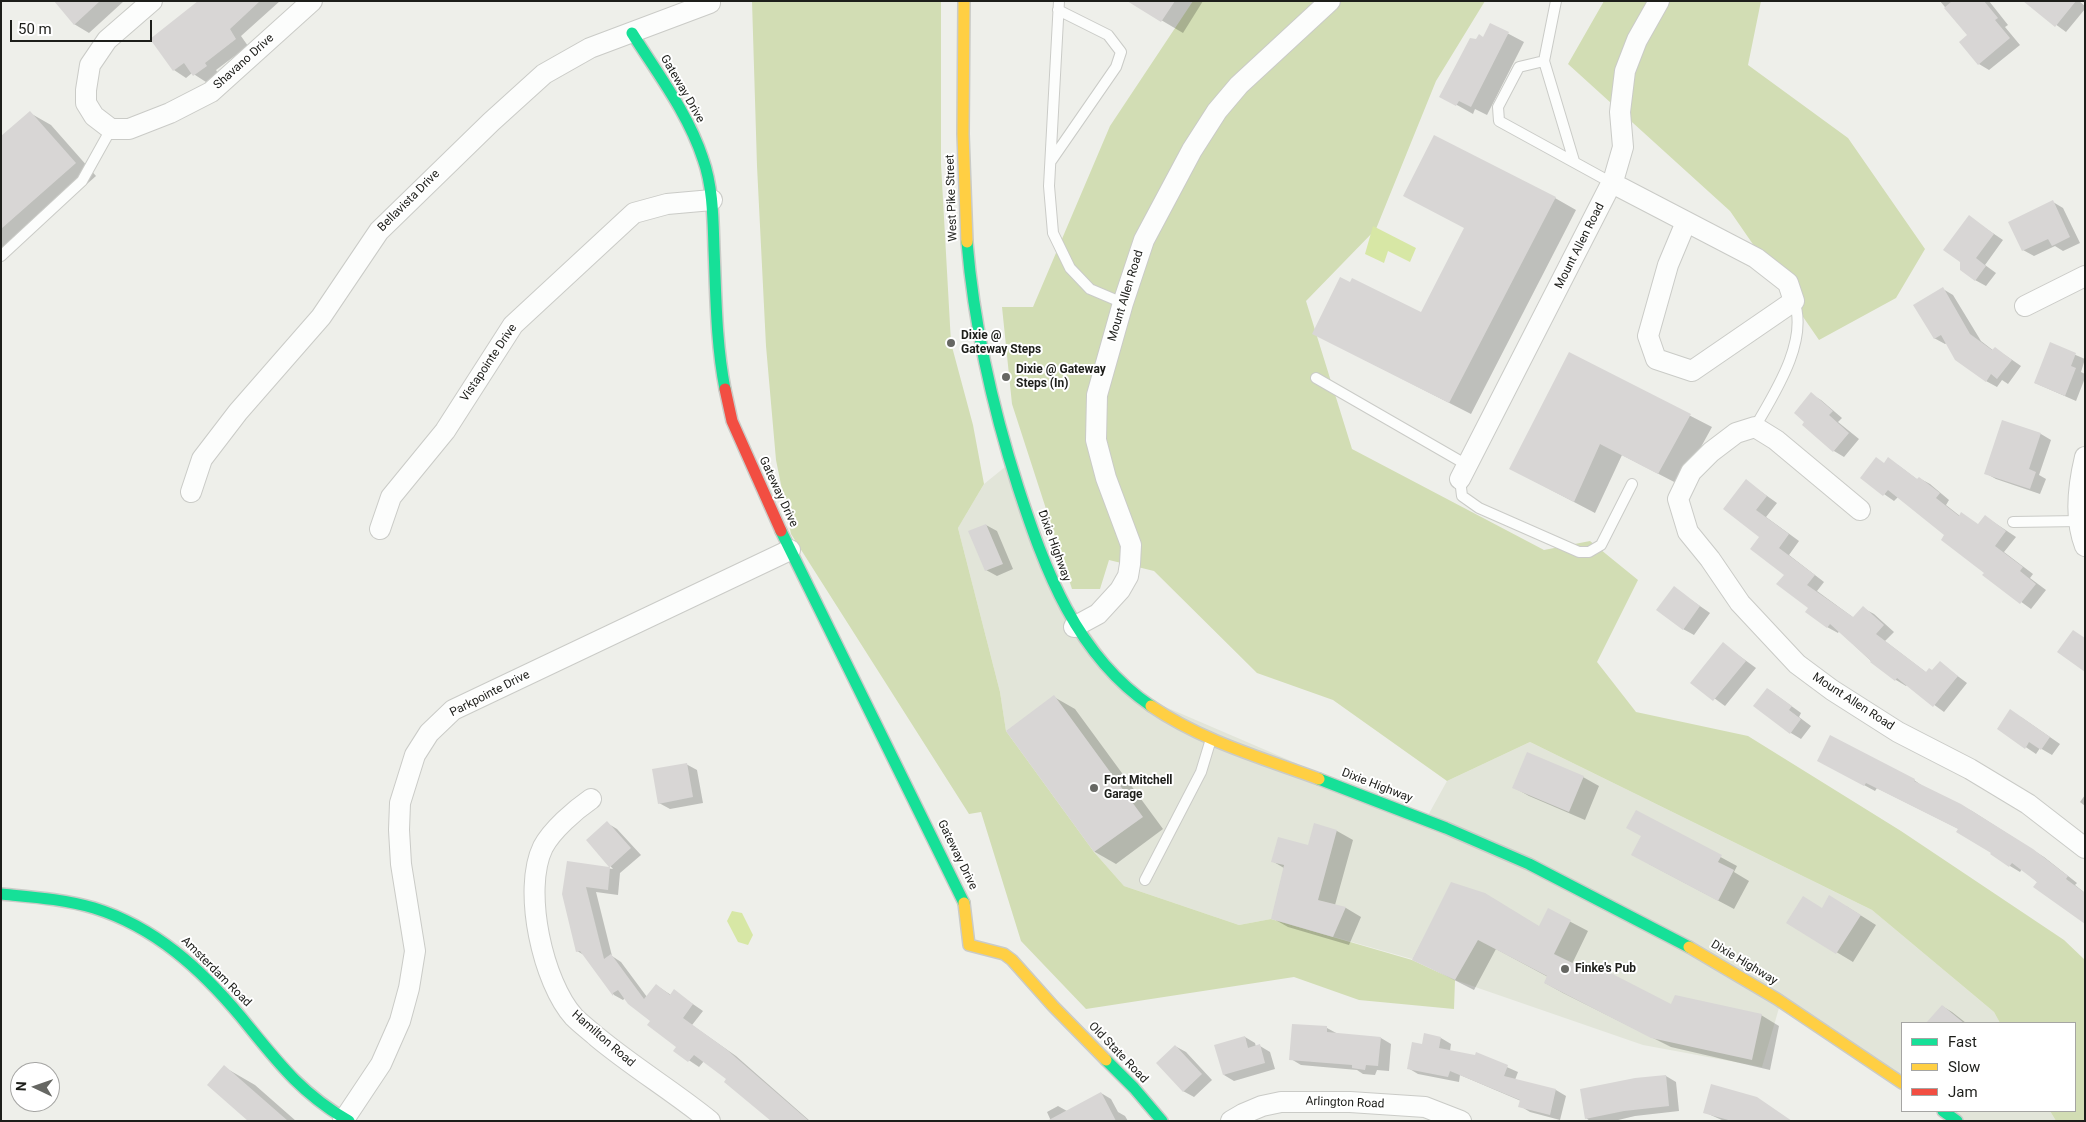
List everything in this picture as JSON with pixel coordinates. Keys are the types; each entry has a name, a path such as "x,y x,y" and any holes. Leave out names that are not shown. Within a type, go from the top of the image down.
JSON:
{"street":[{"path":"111,129 94,116 86,103 90,65 107,40 152,1"},
{"name":"Shavano Drive","path":"111,129 129,129 170,113 211,92 312,1"},
{"name":"West Pike Street","path":"964,1 962,86 965,207 969,269 984,361 991,391"},
{"name":"Mount Allen Road","path":"1074,627 1098,614 1120,590 1128,576 1131,545 1106,478 1096,440 1098,395 1123,303 1144,240 1192,150 1217,111 1239,85 1330,1"},
{"name":"Mount Allen Road","path":"1463,472 1612,182 1623,147 1620,112 1625,71 1637,40 1659,1"},
{"name":"Bellavista Drive","path":"191,492 202,459 238,412 321,317 379,231 470,142 544,74 590,48 710,3"},
{"name":"Gateway Drive","path":"632,33 674,100 703,159 712,200 721,356 726,399 742,446 790,550 963,899 969,945"},
{"path":"1612,182 1756,258 1788,283 1794,301 1692,371 1656,360 1648,336 1668,265 1686,222"},
{"name":"Vistapointe Drive","path":"380,529 391,497 445,430 513,325 634,213 667,204 712,200"},
{"path":"2025,306 2085,276"},
{"name":"Dixie Highway","path":"991,391 1010,463 1047,572 1074,627 1084,642 1133,693 1171,718 1211,738 1426,820 1531,865 1702,954 1780,1001 1901,1082"},
{"path":"1755,427 1776,440 1860,510"},
{"name":"Mount Allen Road","path":"1755,427 1736,433 1711,452 1691,472 1678,499 1688,532 1710,559 1740,603 1797,664 1832,690 1898,732 1970,769 2028,804 2085,848"},
{"path":"2085,457 2079,482 2080,521 2085,546"},
{"name":"Parkpointe Drive","path":"345,1120 381,1064 400,1021 409,988 415,951 401,864 400,803 415,755 429,733 453,710 790,550"},
{"name":"Hamilton Road","path":"591,799 571,814 543,846 538,862 535,899 536,920 540,944 552,982 574,1017 626,1061 710,1121"},
{"name":"Amsterdam Road","path":"1,894 54,900 105,911 157,937 181,954 238,1014 269,1052 304,1090 326,1108 345,1120"},
{"name":"Old State Road","path":"969,945 1004,954 1012,960 1053,1006 1134,1088 1162,1121"},
{"name":"Arlington Road","path":"1231,1121 1242,1114 1262,1106 1281,1102 1350,1102 1425,1107 1461,1121"},
{"path":"1944,1112 1957,1121"}],"lane":[{"path":"1556,1 1544,61 1574,162"},
{"path":"1050,162 1116,67 1120,52 1108,35 1058,6 1050,162 1049,186 1053,233 1070,268 1090,289 1123,303"},
{"path":"1544,61 1520,67 1498,107 1498,121 1612,182"},
{"path":"1,256 82,181 111,129"},
{"path":"1755,427 1780,383 1796,341 1797,308 1794,301"},
{"path":"1316,378 1463,472 1462,496 1479,508 1579,552 1589,552 1601,545 1632,484"},
{"path":"2013,522 2080,521"},
{"path":"1146,880 1201,772 1211,738"}],"shaded area":[{"path":"752,1 941,1 941,164 951,343 973,425 984,484 958,528 1000,692 1006,731 1094,852 1124,886 1239,925 1271,919 1412,960 1455,980 1454,1009 1359,1000 1294,977 1086,1009 1021,941 981,812 969,814 791,534 776,460 766,346 757,166"},
{"path":"1193,1 1485,1 1436,81 1376,229 1306,301 1352,449 1544,550 1590,541 1638,580 1597,662 1636,712 1748,736 1901,831 2064,940 2085,960 2085,1121 2056,1121 2051,1112 2076,1112 2076,1022 1999,1022 1994,1012 1872,910 1530,742 1447,781 1333,700 1257,673 1154,571 1109,560 1100,589 1072,589 1012,404 1002,307 1033,307 1110,126"},
{"path":"1604,1 1761,1 1748,65 1848,138 1925,249 1896,298 1819,340 1730,211 1568,64"},
{"path":"1373,226 1416,248 1410,262 1388,251 1384,263 1365,254"},
{"path":"1010,463 1047,573 1133,693 1426,819 1447,781 1530,742 1872,910 1994,1012 1999,1022 1901,1022 1901,1082 1781,1001 1762,1067 1643,1045 1455,980 1412,959 1271,919 1239,925 1124,886 1094,852 1006,731 1000,692 958,528 984,484"},
{"path":"732,911 742,913 753,935 748,945 738,942 727,921"},
{"path":"1944,1112 2051,1112 2056,1121 1957,1121"}],"building":[{"path":"54,1 100,1 74,25"},
{"path":"198,1 260,1 230,29 236,39 205,63 207,66 193,76 184,63 173,71 150,39"},
{"path":"1127,1 1175,1 1161,22"},
{"path":"1952,1 1984,1 1998,18 1995,20 2010,38 1978,65 1959,42 1967,35 1944,8"},
{"path":"2023,1 2076,1 2055,27"},
{"path":"1490,23 1509,32 1471,107 1459,101 1456,106 1439,97 1470,38 1476,39 1479,34 1483,37"},
{"path":"30,111 76,163 1,229 1,136"},
{"path":"1434,135 1556,197 1449,403 1312,334 1340,277 1350,282 1352,278 1421,312 1464,228 1403,196"},
{"path":"2053,200 2070,237 2052,246 2048,239 2022,251 2008,222"},
{"path":"1969,215 1994,234 1976,258 1986,266 1975,281 1960,270 1960,262 1943,250"},
{"path":"1943,287 1970,334 1992,350 1995,347 2012,360 1997,379 1991,374 1986,382 1955,360 1941,335 1934,339 1913,305"},
{"path":"2050,342 2076,353 2071,366 2076,368 2065,396 2034,383"},
{"path":"1569,352 1691,414 1658,474 1600,444 1574,502 1509,469"},
{"path":"1811,392 1833,411 1829,415 1849,433 1833,452 1802,425 1804,422 1794,413"},
{"path":"2002,420 2041,433 2029,469 2036,472 2030,489 1984,474"},
{"path":"1876,457 1884,463 1888,457 1917,479 1919,477 1940,493 1936,498 1959,516 1961,512 1978,524 1985,515 2006,531 1995,546 2023,567 2020,571 2036,584 2020,604 1941,540 1944,535 1888,490 1883,496 1860,478"},
{"path":"1746,479 1767,496 1756,510 1789,534 1779,548 1815,575 1807,585 1853,617 1863,606 1884,625 1876,634 1926,672 1929,668 1932,670 1940,661 1958,676 1933,707 1897,678 1895,681 1870,662 1830,624 1827,628 1805,612 1808,608 1776,584 1784,575 1750,549 1759,537 1723,509"},
{"path":"986,524 1003,564 985,571 968,531"},
{"path":"1674,586 1700,606 1683,630 1656,610"},
{"path":"2073,630 2085,638 2085,672 2057,652"},
{"path":"1723,642 1746,661 1713,701 1690,683"},
{"path":"1767,688 1792,706 1789,710 1801,719 1790,734 1753,706"},
{"path":"1054,695 1143,817 1094,852 1006,731"},
{"path":"2010,709 2050,737 2041,750 2029,742 2025,749 1997,729"},
{"path":"1830,735 1915,779 1914,781 1961,804 2033,849 2068,876 2066,879 2085,893 2085,924 2033,887 2037,882 2012,863 2009,867 1991,853 1956,832 1958,829 1866,783 1864,786 1817,761"},
{"path":"1527,752 1584,776 1569,812 1512,788"},
{"path":"687,763 693,797 658,804 652,769"},
{"path":"1636,810 1722,855 1718,862 1734,870 1718,901 1631,855 1641,836 1626,828"},
{"path":"607,821 631,848 610,867 608,890 586,887 604,959 611,954 644,999 656,984 670,995 674,989 693,1004 683,1018 726,1049 809,1121 771,1121 724,1082 726,1079 694,1055 688,1062 673,1051 676,1047 647,1025 650,1021 628,1004 618,990 613,993 613,996 580,951 576,952 562,894 567,861 609,867 586,840"},
{"path":"1314,823 1337,830 1318,900 1346,907 1333,937 1271,919 1284,865 1271,862 1278,837 1308,845"},
{"path":"1451,882 1485,893 1539,926 1548,908 1571,920 1554,954 1595,974 1599,967 1671,1004 1675,995 1762,1014 1752,1060 1651,1038 1544,983 1547,976 1478,940 1455,980 1412,960"},
{"path":"1829,895 1861,915 1836,954 1786,923 1803,896 1822,908"},
{"path":"1942,1005 1963,1022 1927,1022"},
{"path":"1292,1024 1327,1026 1327,1032 1381,1037 1378,1066 1366,1065 1365,1070 1352,1068 1352,1065 1289,1060"},
{"path":"1424,1033 1441,1037 1439,1048 1475,1055 1476,1052 1508,1065 1504,1076 1556,1089 1550,1115 1518,1107 1520,1100 1450,1071 1448,1077 1407,1069 1412,1042 1422,1044"},
{"path":"1245,1036 1248,1048 1260,1044 1265,1063 1223,1075 1214,1045"},
{"path":"1175,1045 1202,1074 1183,1092 1156,1063"},
{"path":"224,1065 288,1121 248,1121 207,1085"},
{"path":"1666,1075 1669,1106 1624,1111 1585,1119 1580,1089 1635,1078"},
{"path":"1711,1084 1757,1097 1792,1121 1732,1121 1703,1113"},
{"path":"1101,1092 1116,1121 1047,1121"}],"traffic: fast":[{"path":"632,33 681,109 697,142 709,181 712,203 718,337 725,389"},
{"path":"967,242 979,335 992,396 1018,487 1040,549 1066,608 1083,636 1102,662 1125,685 1151,706"},
{"path":"781,531 964,903"},
{"path":"1319,779 1446,828 1529,864 1689,947"},
{"path":"1,894 60,900 94,908 116,916 157,938 210,982 290,1075 316,1099 349,1121"},
{"path":"1106,1060 1134,1088 1162,1121"},
{"path":"1944,1112 1957,1121"}],"traffic: slow":[{"path":"964,1 963,134 967,242"},
{"path":"1151,706 1212,739 1319,779"},
{"path":"964,903 969,945 1004,954 1012,960 1053,1006 1106,1060"},
{"path":"1689,947 1777,999 1901,1082"}],"traffic: jam":[{"path":"725,389 732,421 781,531"}],"place":[{"name":"Dixie @ Gateway Steps","path":"951,343"},
{"name":"Dixie @ Gateway Steps (In)","path":"1006,377"},
{"name":"Fort Mitchell Garage","path":"1094,788"},
{"name":"Finke's Pub","path":"1565,969"}]}
